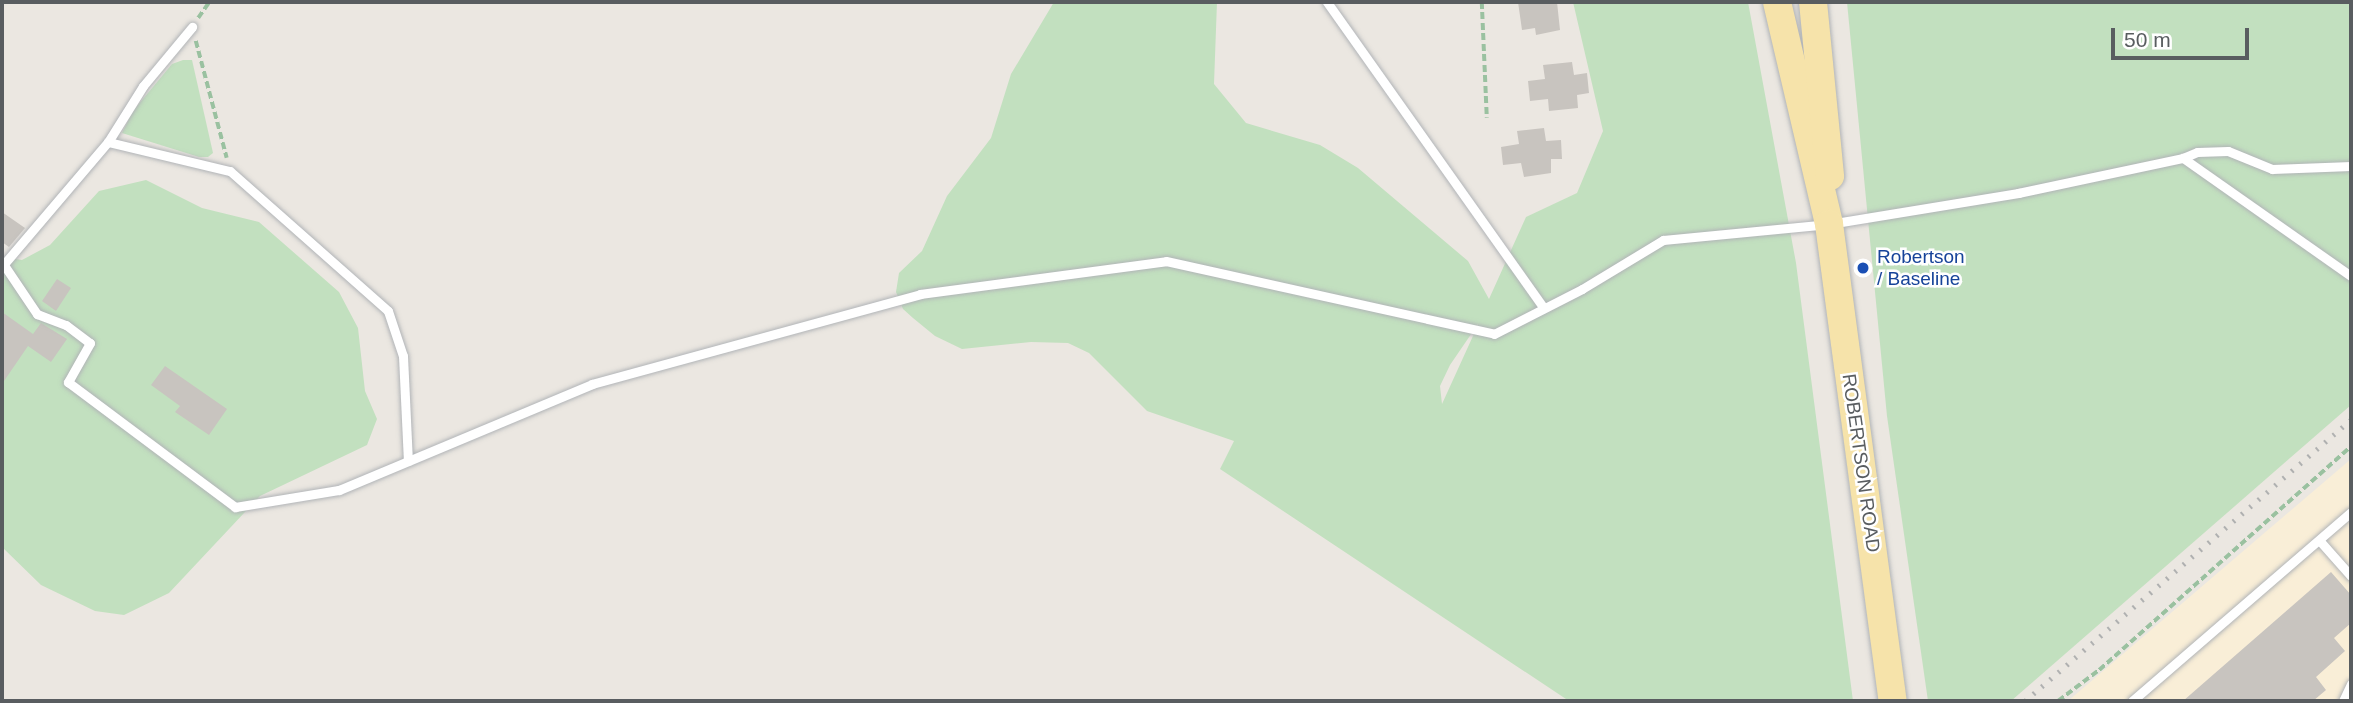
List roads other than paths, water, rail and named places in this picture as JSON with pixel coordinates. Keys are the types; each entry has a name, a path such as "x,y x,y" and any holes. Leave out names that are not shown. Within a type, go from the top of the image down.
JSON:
{"main road":[{"name":"ROBERTSON ROAD","path":"1777,2 1829,224 1894,701"},
{"name":"ROBERTSON ROAD","path":"1813,2 1830,163 1829,224"}],"lane":[{"path":"1327,2 1544,308"},
{"path":"192,27 144,86 108,142 3,263 37,314 66,325 90,343 68,382 235,508 339,490 592,384 920,294 1166,261 1494,334 1663,240 1829,224 2018,193 2183,159 2197,152 2228,151 2272,169 2351,166"},
{"path":"108,142 230,171 388,311 403,356 408,461"},
{"path":"2183,159 2351,276"},
{"path":"2132,701 2351,512"},
{"path":"2319,540 2351,576"},
{"path":"2343,701 2351,684"}],"railway":[{"path":"2025,701 2351,420"}],"place":[{"name":"Robertson / Baseline","path":"1863,268"}]}
